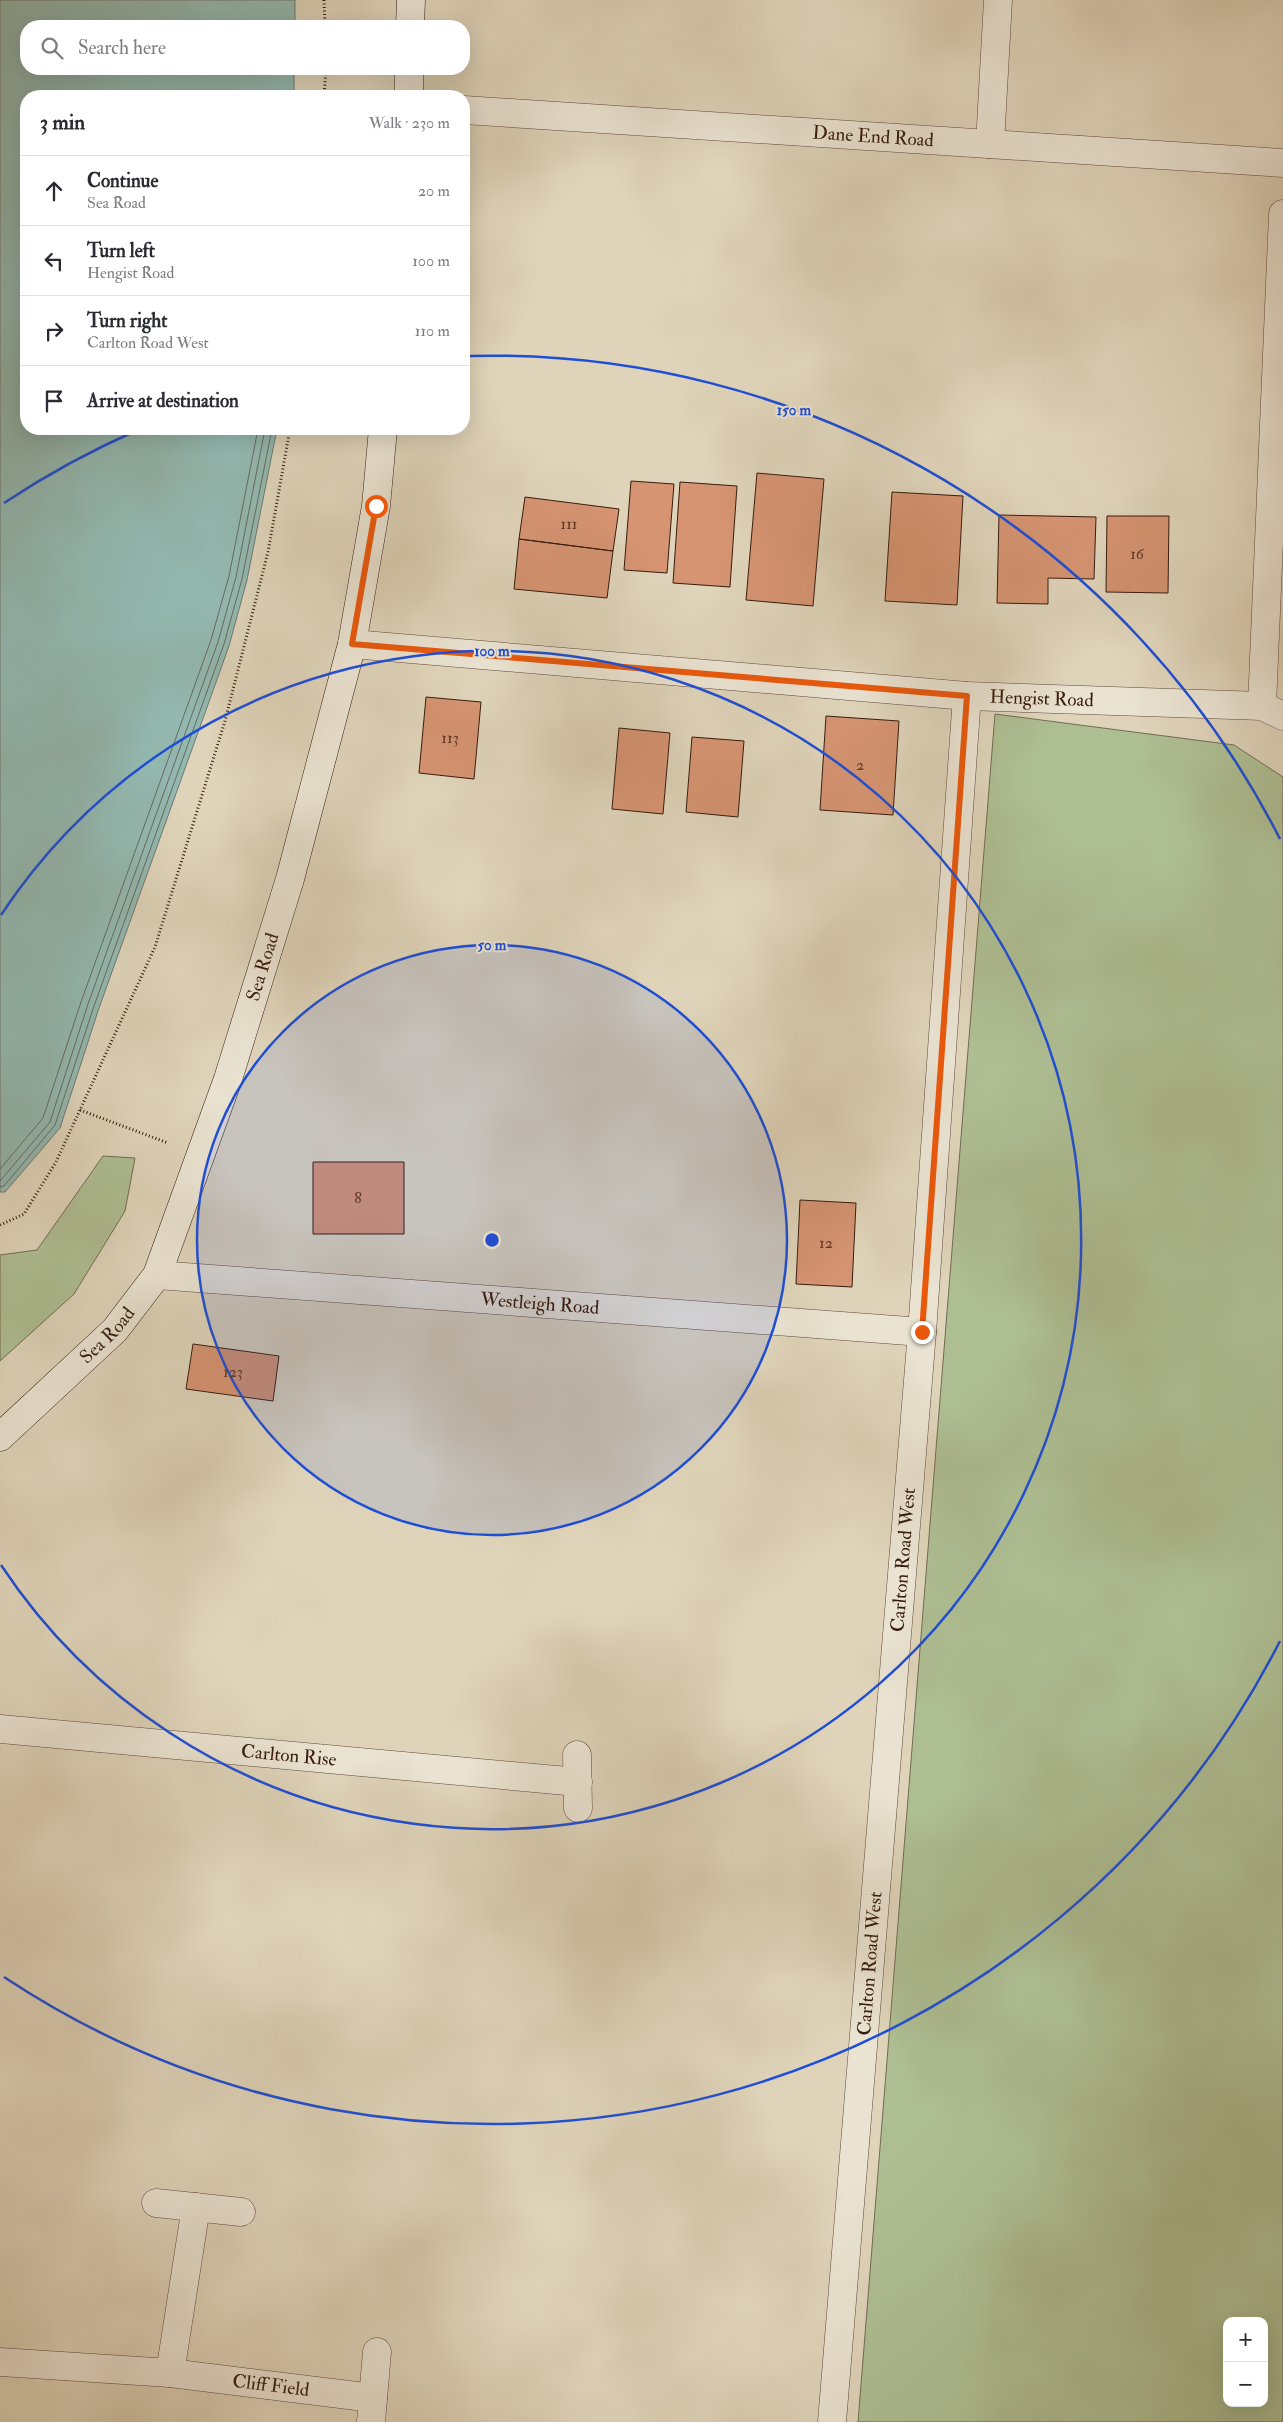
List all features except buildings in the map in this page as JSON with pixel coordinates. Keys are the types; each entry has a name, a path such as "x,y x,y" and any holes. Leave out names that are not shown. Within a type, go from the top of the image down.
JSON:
{"street":[{"path":"410,20 411,0"},
{"path":"990,144 998,0"},
{"path":"409,75 409,90"},
{"name":"Dane End Road","path":"470,110 1283,163"},
{"path":"1272,711 1283,214"},
{"name":"Sea Road","path":"0,1437 116,1330 157,1275 224,1089 290,879 352,644 376,506 382,435"},
{"name":"Hengist Road","path":"352,644 967,696 1272,711"},
{"name":"Carlton Road West","path":"832,2422 922,1332 967,696"},
{"name":"Westleigh Road","path":"157,1275 922,1332"},
{"name":"Carlton Rise","path":"0,1729 578,1795 577,1755"},
{"path":"156,2203 242,2212"},
{"path":"170,2372 196,2208"},
{"name":"Cliff Field","path":"0,2362 170,2372 372,2410 377,2352"}],"path":[{"path":"324,0 325,20"},
{"path":"324,90 326,75"},
{"path":"0,1225 24,1214 56,1162 158,937 225,721 268,552 289,435"},
{"path":"80,1110 132,1131"}],"green space":[{"path":"995,714 1234,745 1283,777 1283,2422 858,2422"},
{"path":"103,1156 135,1158 125,1211 74,1294 0,1361 0,1255 37,1250"}],"water":[{"path":"0,0 295,0 295,20 20,20 20,75 294,75 294,90 20,90 20,435 276,435 247,580 229,646 99,1008 60,1128 5,1192 0,1192"}],"route":[{"path":"376,506 352,644 967,696 922,1332"}]}
